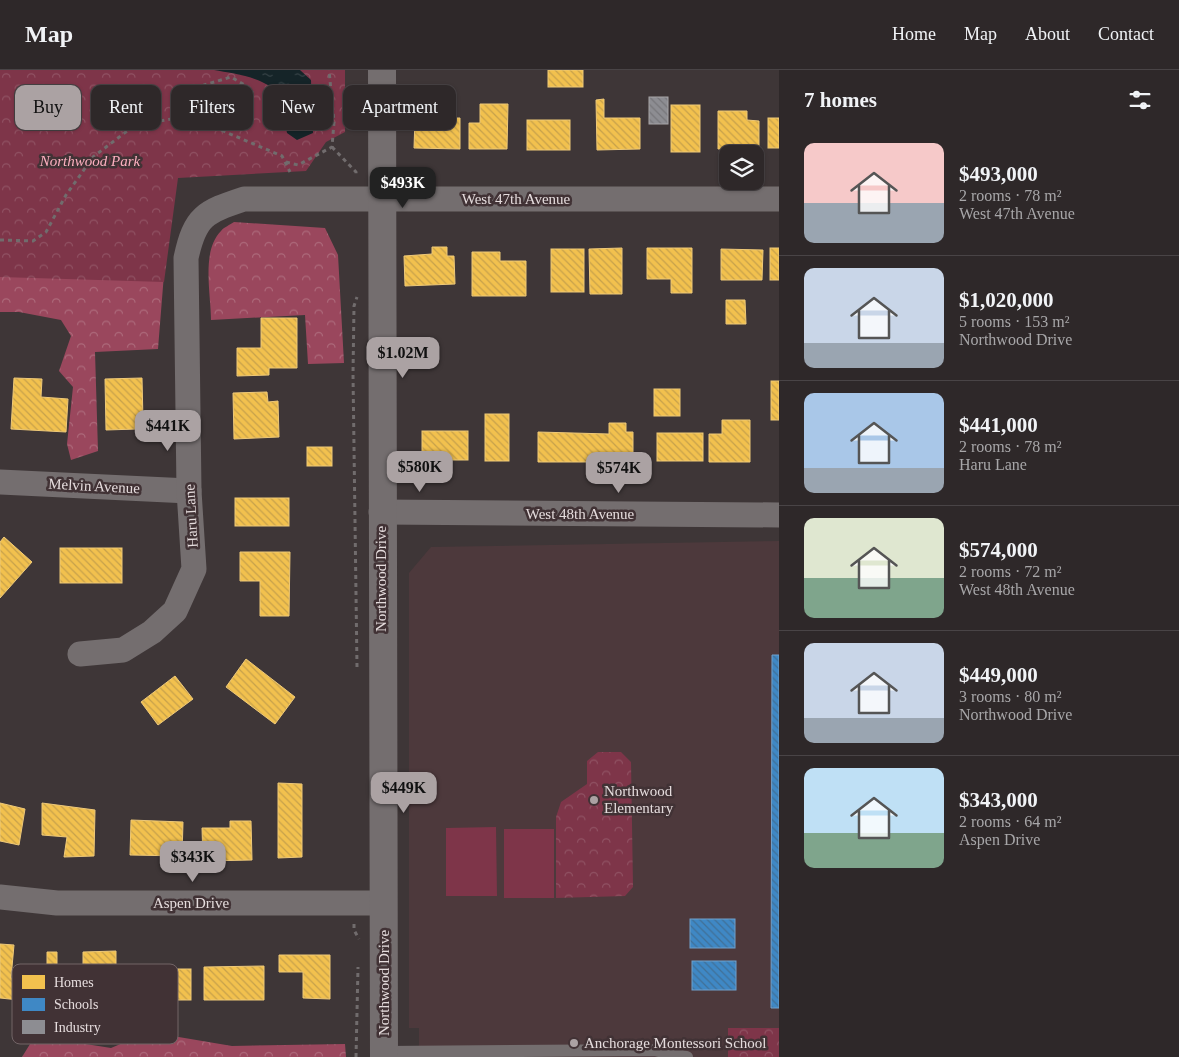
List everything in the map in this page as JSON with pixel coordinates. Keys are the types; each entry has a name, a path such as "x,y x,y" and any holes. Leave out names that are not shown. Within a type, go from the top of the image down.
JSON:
{"street":[{"name":"Northwood Drive","path":"382,70 369,198 381,512 384,1054"},
{"name":"West 47th Avenue","path":"199,220 218,208 244,199 779,198"},
{"name":"Haru Lane","path":"80,654 123,650 152,632 175,611 194,569 189,491 186,258 190,238 199,220"},
{"name":"Melvin Avenue","path":"0,482 189,491"},
{"name":"West 48th Avenue","path":"381,512 779,515"},
{"name":"Aspen Drive","path":"0,897 58,903 383,903"}],"lane":[{"path":"384,1054 654,1050 687,1057"}],"path":[{"path":"329,70 334,122 332,148 356,172 369,198"},
{"path":"204,85 231,77 246,85"},
{"path":"0,240 33,241 46,232 66,195 93,157 135,125 171,119"},
{"path":"221,130 282,156 290,172"},
{"path":"232,134 234,130"},
{"path":"285,162 298,165 332,148"},
{"path":"357,669 353,374 354,306 360,288"},
{"path":"354,903 354,930 362,946"},
{"path":"356,1057 356,976 359,961"}],"shaded area":[{"name":"Northwood Elementary","path":"779,541 779,1028 728,1028 728,1057 419,1057 419,1028 409,1028 409,573 431,547"}],"green space":[{"name":"Northwood Park","path":"0,70 345,70 343,130 345,132 326,142 306,171 178,178 164,282 0,277"},
{"path":"0,151 153,167 168,224 158,349 95,352 98,451 71,460 67,444 73,387 59,371 71,336 61,320 19,312 0,312"},
{"path":"234,222 325,228 338,255 344,363 308,364 305,315 211,320 208,273 211,250 221,231"},
{"path":"598,752 621,752 631,762 633,887 625,896 556,898 556,817 561,802 587,784 587,761"},
{"path":"496,827 497,896 446,896 446,828"},
{"path":"504,829 554,829 554,898 504,898"},
{"path":"728,1028 779,1028 779,1057 728,1057"},
{"path":"178,1037 232,1046 345,1044 346,1057 22,1057 30,1044 86,1044 111,1048 120,1044 178,1044"}],"water":[{"path":"214,70 300,70 311,80 311,85 268,85 253,78"},
{"path":"287,130 313,130 313,133 297,140 287,133"}],"building: Homes":[{"path":"548,70 583,70 583,87 548,87"},
{"path":"604,99 604,118 640,118 640,149 597,150 596,100"},
{"path":"480,104 508,104 507,149 469,149 469,123 480,123"},
{"path":"671,105 700,105 700,152 671,152"},
{"path":"718,111 747,111 747,120 759,121 759,145 719,145 718,149"},
{"path":"456,118 460,118 460,149 414,148 415,130 456,130"},
{"path":"768,118 779,118 779,148 768,148"},
{"path":"527,120 570,120 570,150 527,150"},
{"path":"432,247 447,247 447,256 454,256 455,284 405,286 404,256 432,254"},
{"path":"622,248 622,294 590,294 589,249"},
{"path":"647,248 692,248 692,293 671,293 671,279 647,279"},
{"path":"770,248 779,248 779,280 770,280"},
{"path":"551,249 584,249 584,292 551,292"},
{"path":"721,249 763,250 762,280 721,280"},
{"path":"472,252 500,252 500,261 526,261 526,296 472,296"},
{"path":"726,300 745,300 746,324 726,324"},
{"path":"261,318 297,318 297,368 269,368 269,375 237,376 237,348 261,348"},
{"path":"14,378 42,379 41,397 68,399 66,432 11,429"},
{"path":"142,378 143,421 169,420 169,428 106,430 105,379"},
{"path":"771,381 779,381 779,420 771,420"},
{"path":"654,389 680,389 680,416 654,416"},
{"path":"267,392 268,402 278,401 279,437 234,439 233,393"},
{"path":"485,414 509,414 509,461 485,461"},
{"path":"722,420 750,420 750,462 709,462 709,434 722,434"},
{"path":"609,423 626,423 626,432 633,432 633,462 538,462 538,432 609,434"},
{"path":"422,431 468,431 468,460 422,460"},
{"path":"657,433 703,433 703,461 657,461"},
{"path":"307,447 332,447 332,466 307,466"},
{"path":"235,498 289,498 289,526 235,526"},
{"path":"4,537 32,562 0,598 0,542"},
{"path":"60,548 122,548 122,583 60,583"},
{"path":"240,552 290,552 289,616 260,616 260,581 240,581"},
{"path":"246,659 295,697 275,724 226,687"},
{"path":"175,676 193,699 158,725 141,702"},
{"path":"278,783 302,784 302,857 278,858"},
{"path":"0,803 25,809 19,845 0,841"},
{"path":"42,803 95,810 94,856 64,857 67,837 42,835"},
{"path":"131,820 183,822 182,856 130,855"},
{"path":"230,821 251,821 252,860 203,861 202,828 230,828"},
{"path":"0,944 14,945 11,978 12,999 0,998"},
{"path":"116,951 116,964 83,964 83,952"},
{"path":"47,952 57,952 57,964 47,964"},
{"path":"279,955 330,955 330,999 303,998 303,972 279,972"},
{"path":"264,966 264,1000 204,1000 204,967"},
{"path":"178,969 191,969 191,1000 178,1000"}],"building: Schools":[{"path":"772,655 779,655 779,1008 771,1008"},
{"path":"690,919 735,919 735,948 690,948"},
{"path":"692,961 736,961 736,990 692,990"}],"building: Industry":[{"path":"649,97 668,97 668,124 649,124"}],"place":[{"name":"Northwood Elementary","path":"594,800"},
{"name":"Anchorage Montessori School","path":"574,1043"}]}
